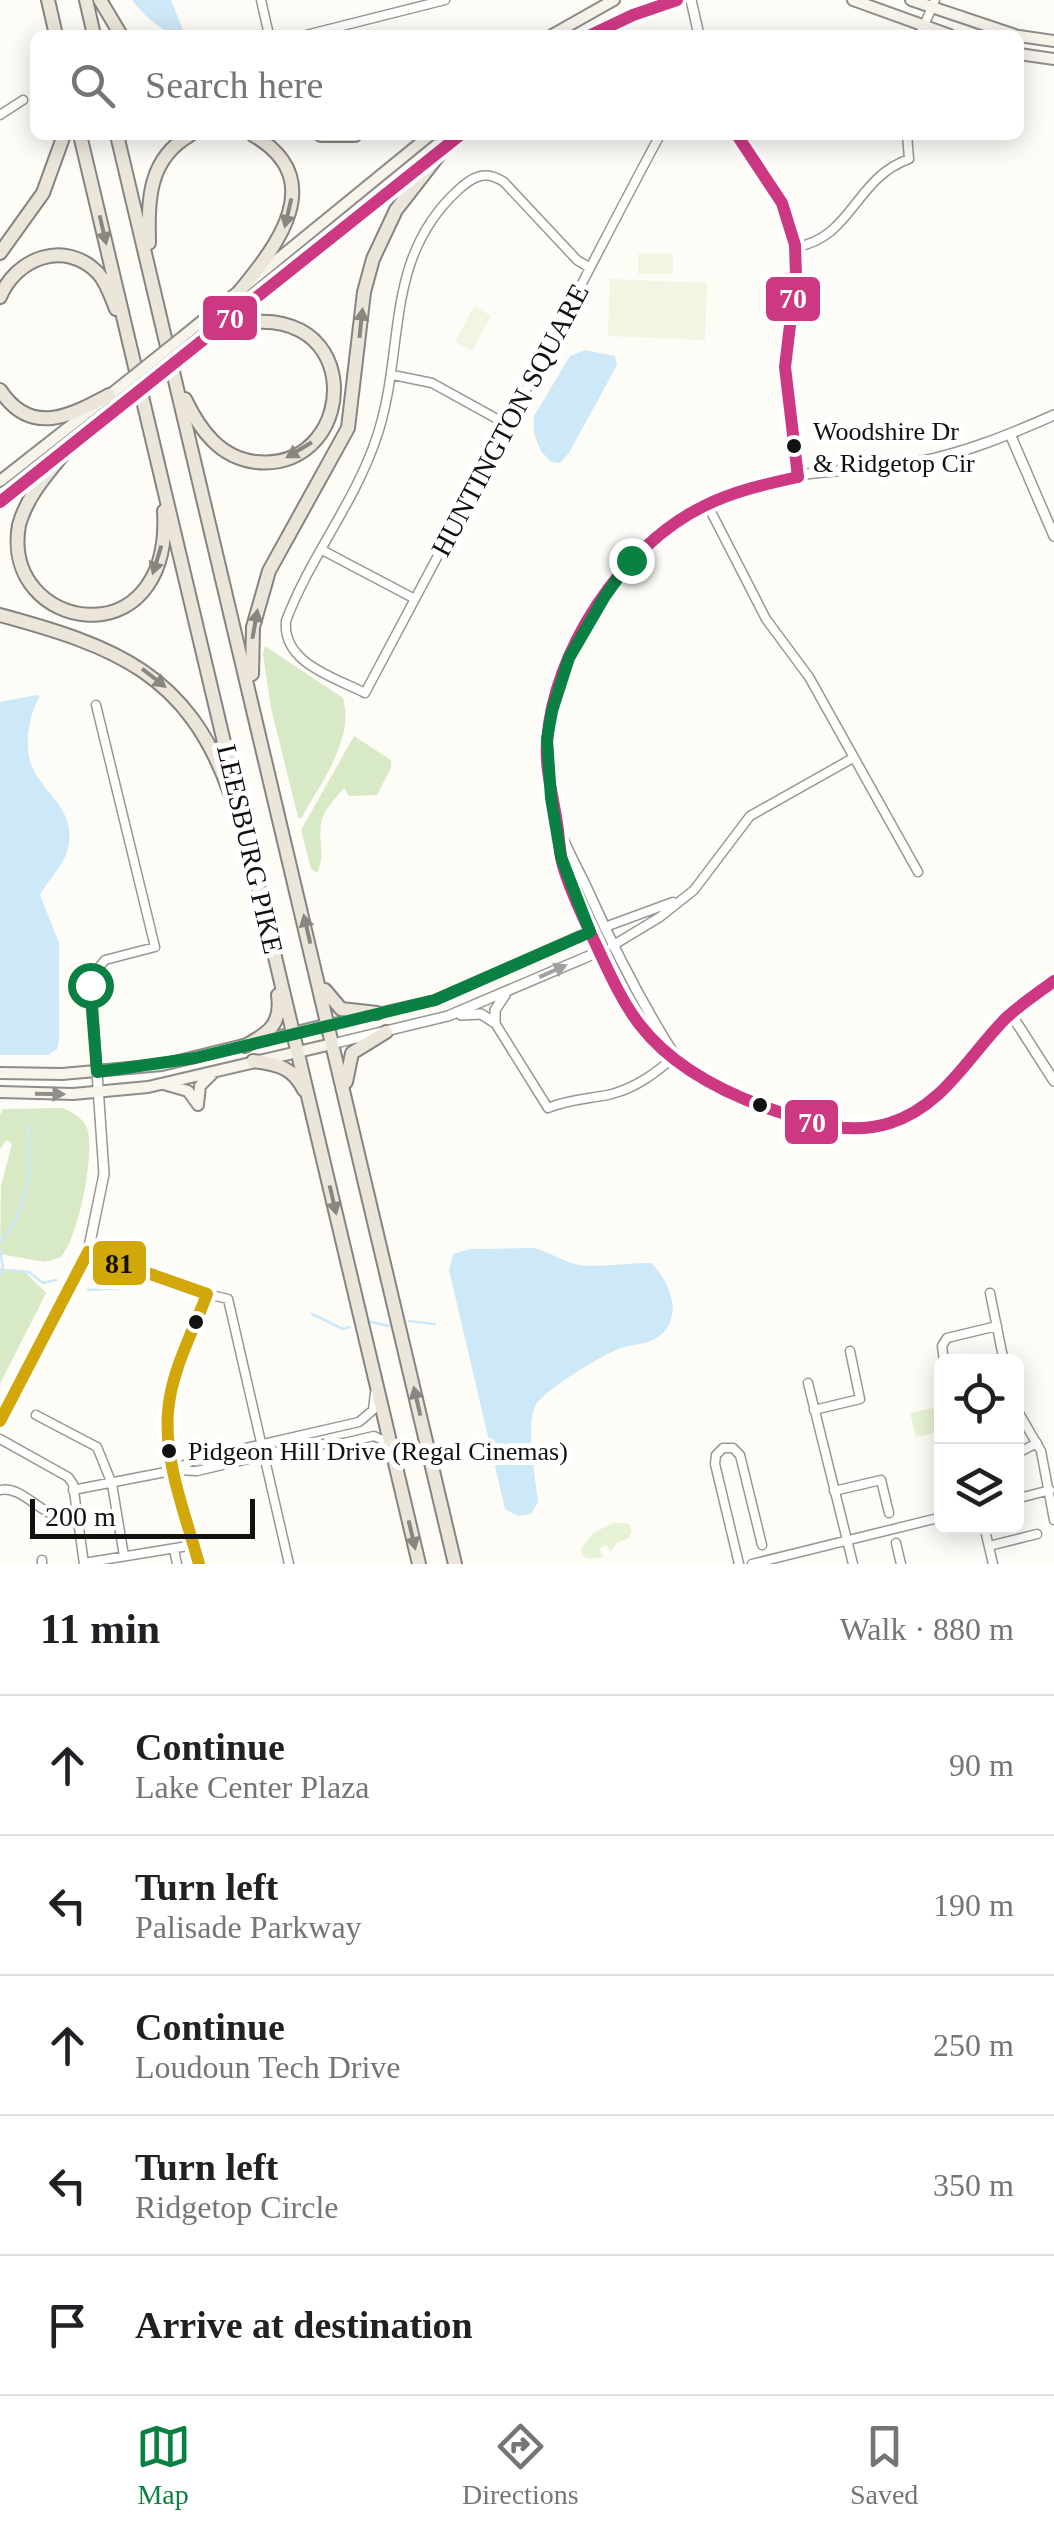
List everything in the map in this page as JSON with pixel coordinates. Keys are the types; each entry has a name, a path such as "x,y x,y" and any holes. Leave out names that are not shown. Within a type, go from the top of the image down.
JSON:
{"highway":[{"path":"48,0 55,30"},
{"path":"86,0 93,30"},
{"path":"100,0 118,30"},
{"path":"0,253 43,192 62,140"},
{"name":"LEESBURG PIKE","path":"81,140 419,1564"},
{"name":"LEESBURG PIKE","path":"119,140 332,1044"},
{"path":"150,271 148,201 154,175 166,154 184,140"},
{"path":"238,292 271,253 292,206 292,190 284,166 260,140"},
{"path":"258,721 252,644 264,587 278,553 348,428 364,292 372,259 396,210 445,147"},
{"path":"0,297 10,278 29,262 49,255 75,258 102,278 130,342"},
{"path":"174,376 204,432 236,456 276,461 300,452 318,436 331,415 334,382 327,359 312,339 292,326 268,320 213,331"},
{"path":"0,390 18,410 52,419 73,414 109,396"},
{"path":"74,441 33,493 16,534 18,564 24,578 40,598 66,613 108,613 132,601 149,583 164,533 158,464"},
{"path":"0,615 118,656 170,691 194,718 213,749 251,854"},
{"path":"245,1046 267,1034 280,1016 270,938"},
{"path":"317,975 341,1010 378,1013"},
{"path":"344,1094 352,1053 386,1032"},
{"path":"332,1044 455,1564"},
{"path":"253,1061 282,1066 292,1073 310,1105"}],"main road":[{"path":"561,30 614,0"},
{"path":"601,30 677,0"},
{"path":"853,0 922,30"},
{"path":"911,0 1003,30"},
{"path":"1024,36 1054,41"},
{"path":"1024,55 1054,58"},
{"path":"0,481 424,140"},
{"path":"0,502 454,140"},
{"path":"0,1073 97,1072 162,1065 328,1024"},
{"path":"0,1092 100,1092 161,1084 332,1044"},
{"path":"161,1084 184,1089 198,1105 200,1086 215,1072"}],"street":[{"path":"261,0 268,30"},
{"path":"326,30 446,0"},
{"path":"691,0 698,30"},
{"path":"922,30 933,4"},
{"path":"0,115 23,100"},
{"path":"590,268 657,140"},
{"path":"740,140 776,191 796,246 785,374 798,477"},
{"path":"796,246 813,244 830,234 857,198 896,164 909,159 907,140"},
{"name":"HUNTINGTON SQUARE","path":"486,174 499,179 577,260 590,268 365,694 298,658 286,638 286,621 370,455 393,375 398,310 411,258 440,208 470,180 486,174"},
{"path":"393,375 432,384 508,425"},
{"path":"1054,415 1010,434 921,461 763,482 706,504 671,524 631,560 569,658 552,711 547,746 551,798 564,868 626,1004 642,1027 675,1056 733,1095 825,1126 864,1128 908,1116 934,1100 1011,1014 1054,981"},
{"path":"1010,434 1054,536"},
{"path":"706,504 766,619 809,677 918,872"},
{"path":"322,550 415,599"},
{"path":"0,1421 88,1252 99,1208 104,1174 91,977 106,960 155,946 96,705"},
{"path":"332,1044 448,1016 612,946 660,917 705,880 750,816 853,758"},
{"path":"559,830 612,946 675,1056"},
{"path":"328,1024 435,1000 590,932 682,899"},
{"path":"495,1023 496,1007 507,992"},
{"path":"448,1016 481,1014 495,1023 548,1108 626,1089 648,1078 675,1056"},
{"path":"1011,1014 1054,1081"},
{"path":"88,1252 228,1299 290,1564"},
{"path":"990,1293 1002,1354"},
{"path":"198,1564 168,1440 169,1407 207,1294"},
{"path":"943,1354 947,1338 997,1326"},
{"path":"814,1410 860,1398 850,1352"},
{"path":"176,1470 193,1460 364,1419 374,1404 373,1372"},
{"path":"808,1383 852,1564"},
{"path":"36,1415 97,1447 112,1484 124,1556"},
{"path":"1024,1421 1037,1443 1054,1502"},
{"path":"74,1490 176,1470 196,1472 308,1445 374,1436 385,1439 391,1447"},
{"path":"0,1439 66,1474 74,1490 84,1564 194,1545"},
{"path":"1024,1450 1037,1443"},
{"path":"738,1564 714,1459 728,1447 740,1455 762,1545"},
{"path":"834,1492 881,1480 889,1514"},
{"path":"1024,1497 1052,1489"},
{"path":"1052,1489 1054,1520"},
{"path":"0,1490 11,1490 59,1519 77,1516"},
{"path":"752,1564 934,1519"},
{"path":"986,1534 993,1564"},
{"path":"989,1546 1038,1534"},
{"path":"896,1544 901,1564"},
{"path":"174,1549 177,1564"}],"green space":[{"path":"673,253 673,274 638,274 638,254"},
{"path":"610,279 707,283 705,340 608,336"},
{"path":"474,306 491,316 472,351 455,342"},
{"path":"265,646 343,698 344,730 340,745 301,819 271,708"},
{"path":"354,736 391,760 391,768 377,795 349,796 344,788 327,809 321,823 317,873 311,869 301,830"},
{"path":"63,1108 83,1121 89,1140 84,1195 74,1233 61,1257 45,1262 0,1254 1,1186 12,1144 7,1140 0,1149 0,1115 3,1109"},
{"path":"0,1268 26,1273 46,1293 0,1384"},
{"path":"933,1408 934,1433 916,1437 910,1413"},
{"path":"615,1522 629,1524 629,1538 617,1543 611,1552 606,1545 599,1549 603,1557 583,1556 581,1549 593,1533"}],"water":[{"path":"132,0 171,0 183,30 166,30"},
{"path":"585,350 615,356 617,365 569,453 560,463 551,462 534,434 534,416 570,356"},
{"path":"40,696 29,729 29,756 36,775 63,812 69,834 63,861 40,895 59,943 59,1041 57,1049 48,1055 0,1055 0,702"},
{"path":"534,1248 579,1265 651,1263 669,1289 673,1310 666,1329 658,1337 601,1357 537,1403 531,1436 538,1502 531,1514 518,1516 505,1509 449,1270 453,1254 470,1249"}],"waterway":[{"path":"0,1242 24,1201 28,1124"},
{"path":"0,1249 3,1269"},
{"path":"0,1274 4,1270 29,1272 43,1283 56,1280"},
{"path":"88,1290 122,1288"},
{"path":"312,1314 343,1329 350,1327"},
{"path":"409,1321 435,1324"},
{"path":"370,1322 389,1326"}],"transit line":[{"name":"70","path":"602,30 677,0"},
{"name":"70","path":"0,502 454,140"},
{"name":"70","path":"740,140 782,203 795,245 796,275 785,367 798,477"},
{"name":"70","path":"798,477 750,488 704,506 646,547 597,605 563,672 547,742 561,856 574,898 613,980 632,1015 654,1041 703,1079 792,1117 848,1128 890,1123 926,1105 1006,1018 1054,981"},
{"name":"81","path":"0,1421 88,1252 207,1294 178,1367 168,1412 169,1451 199,1564"}],"place":[{"name":"Woodshire Dr & Ridgetop Cir","path":"794,446"},
{"name":"Pidgeon Hill Drive (Regal Cinemas)","path":"169,1451"}],"route":[{"path":"90,985 97,1072 114,1071 195,1058 435,1000 590,932 561,857 547,739 569,658 631,560"}]}
